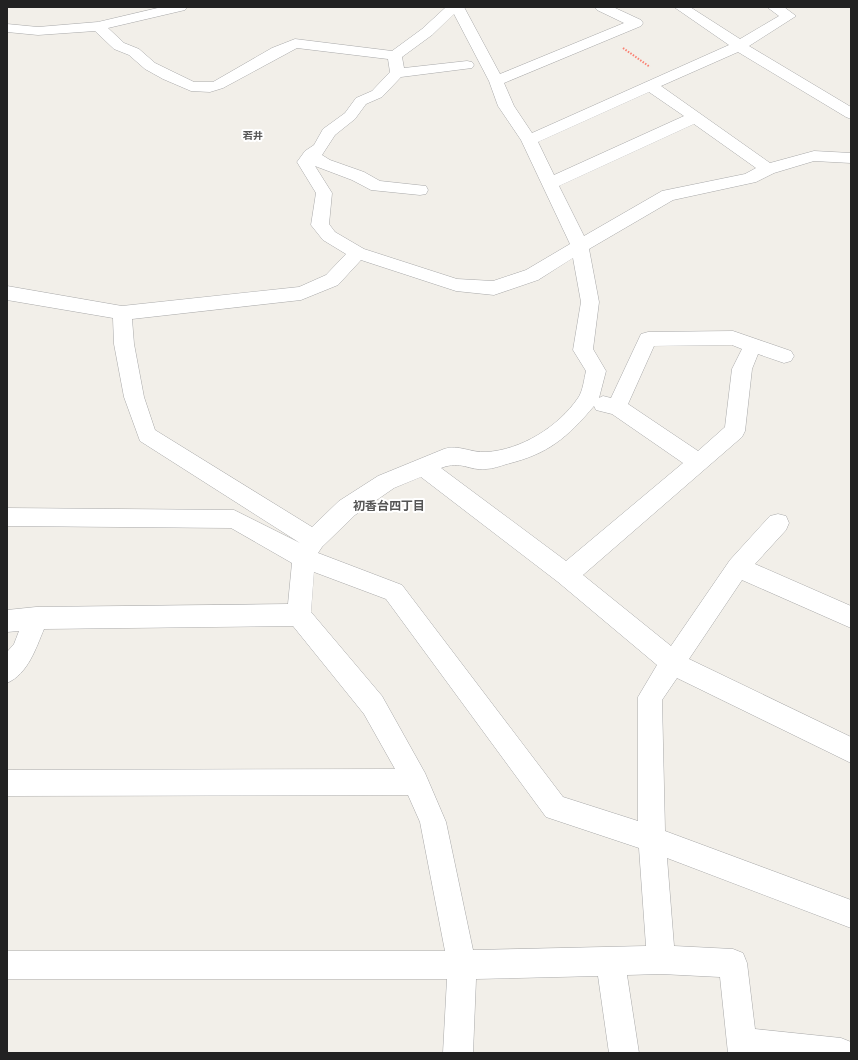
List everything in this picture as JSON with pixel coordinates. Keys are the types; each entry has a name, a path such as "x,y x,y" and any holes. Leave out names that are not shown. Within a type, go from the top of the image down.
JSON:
{"street":[{"path":"7,28 38,31 98,26 154,9 180,7"},
{"path":"98,26 119,46 134,52 150,66 191,86 210,87 218,85 277,51 295,43 395,56 427,32 455,7 496,81 506,106 529,140 580,246 590,302 583,350 596,371 588,400 561,429 545,441 518,453 485,461 451,456 386,482 347,508 309,549 299,615 373,705 416,782 433,822 462,965 458,1053"},
{"path":"496,81 636,23 602,7"},
{"path":"681,7 728,37 739,46 851,114"},
{"path":"529,140 739,46 790,16 774,7"},
{"path":"395,56 397,73"},
{"path":"467,65 397,73 377,94 360,101 350,116 329,132 320,148 305,162 324,193 320,225 329,236 358,253 456,285 494,288 532,275 668,195 750,178 768,168 814,156 851,158"},
{"path":"651,86 768,168"},
{"path":"549,184 695,117"},
{"path":"312,155 324,164 358,176 377,186 420,190"},
{"path":"7,293 122,313 301,294 332,280 358,253"},
{"path":"122,313 124,344 134,397 147,435 309,549"},
{"path":"617,407 648,339 733,338 784,356"},
{"path":"566,575 735,430 742,369 753,345"},
{"path":"588,400 617,407 698,462"},
{"path":"424,467 566,575 674,664 851,750"},
{"path":"7,517 234,519 309,549 394,592 555,808 652,839 851,914"},
{"path":"661,960 652,839 650,697 674,664 738,567 778,523"},
{"path":"738,567 851,617"},
{"path":"7,621 36,618 299,615"},
{"path":"7,671 23,651 36,618"},
{"path":"7,783 416,782"},
{"path":"7,965 462,965 661,960 733,963 743,1048 841,1052"},
{"path":"610,962 624,1053"}],"path":[{"path":"606,36 666,79"}],"district":[{"name":"若井","path":"253,135"},
{"name":"初香台四丁目","path":"389,506"}]}
